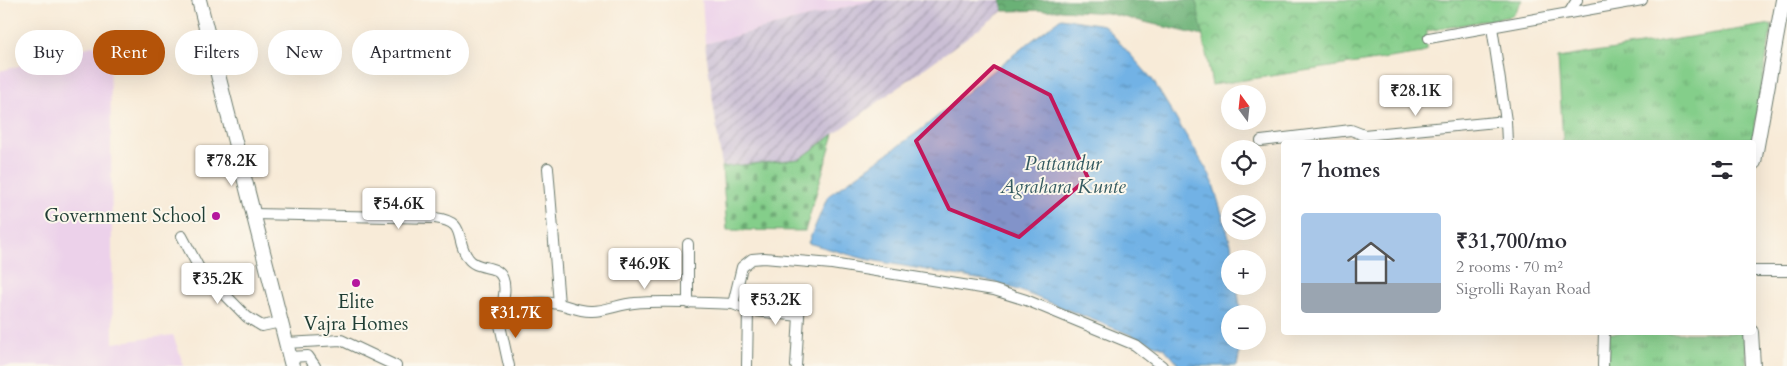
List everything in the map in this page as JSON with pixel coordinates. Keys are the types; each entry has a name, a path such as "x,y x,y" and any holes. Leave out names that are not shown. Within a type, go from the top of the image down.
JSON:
{"street":[{"path":"199,0 291,362 308,356 315,366"},
{"path":"1570,13 1577,0"},
{"path":"1429,38 1640,0"},
{"path":"1756,151 1783,0"},
{"path":"1492,27 1506,121 1507,140"},
{"path":"1266,140 1351,130 1364,135 1506,121"},
{"path":"548,168 559,304"},
{"path":"254,214 434,218 449,220 458,229 469,261 495,270 502,277 505,287 502,308 498,316 509,366"},
{"path":"182,236 199,268 247,317 262,326 281,322"},
{"path":"688,244 688,303"},
{"path":"733,304 742,268 747,261 764,258 832,264 994,290 1026,300 1135,346 1162,366"},
{"path":"1756,271 1787,271"},
{"path":"747,366 750,310 753,296"},
{"path":"796,366 800,302"},
{"path":"502,308 529,303 553,303 577,310 595,311 632,303 733,304 750,310 799,316"},
{"path":"1603,366 1604,335"},
{"path":"1750,335 1753,366"},
{"path":"286,343 340,340 396,366"}],"highlighted area":[{"path":"994,66 1050,95 1088,178 1019,237 949,209 916,141"}],"shaded area":[{"path":"702,0 874,0 705,44"},
{"path":"874,0 1001,0 1003,11 800,159 722,167 705,44"},
{"path":"93,46 93,75 110,75 113,343 173,335 184,366 0,366 0,71 15,67 15,75 83,75 83,48"}],"green space":[{"path":"1001,0 1196,0 1203,36 1107,13 1061,10 1003,11"},
{"path":"1196,0 1522,0 1512,16 1427,31 1427,50 1422,53 1212,85"},
{"path":"1772,24 1753,138 1734,140 1563,140 1558,58"},
{"path":"834,134 805,231 727,230 722,167 800,159"},
{"path":"1607,335 1745,335 1747,366 1607,366"}],"water":[{"name":"Pattandur Agrahara Kunte","path":"1061,18 1104,25 1152,79 1211,177 1221,210 1221,240 1230,240 1231,244 1232,250 1221,250 1221,295 1238,295 1240,305 1221,305 1221,350 1240,350 1237,366 1180,366 1164,348 994,282 865,259 808,243 828,196 922,129"}],"place":[{"name":"Government School","path":"216,216"},
{"name":"Elite Vajra Homes","path":"356,283"}]}
